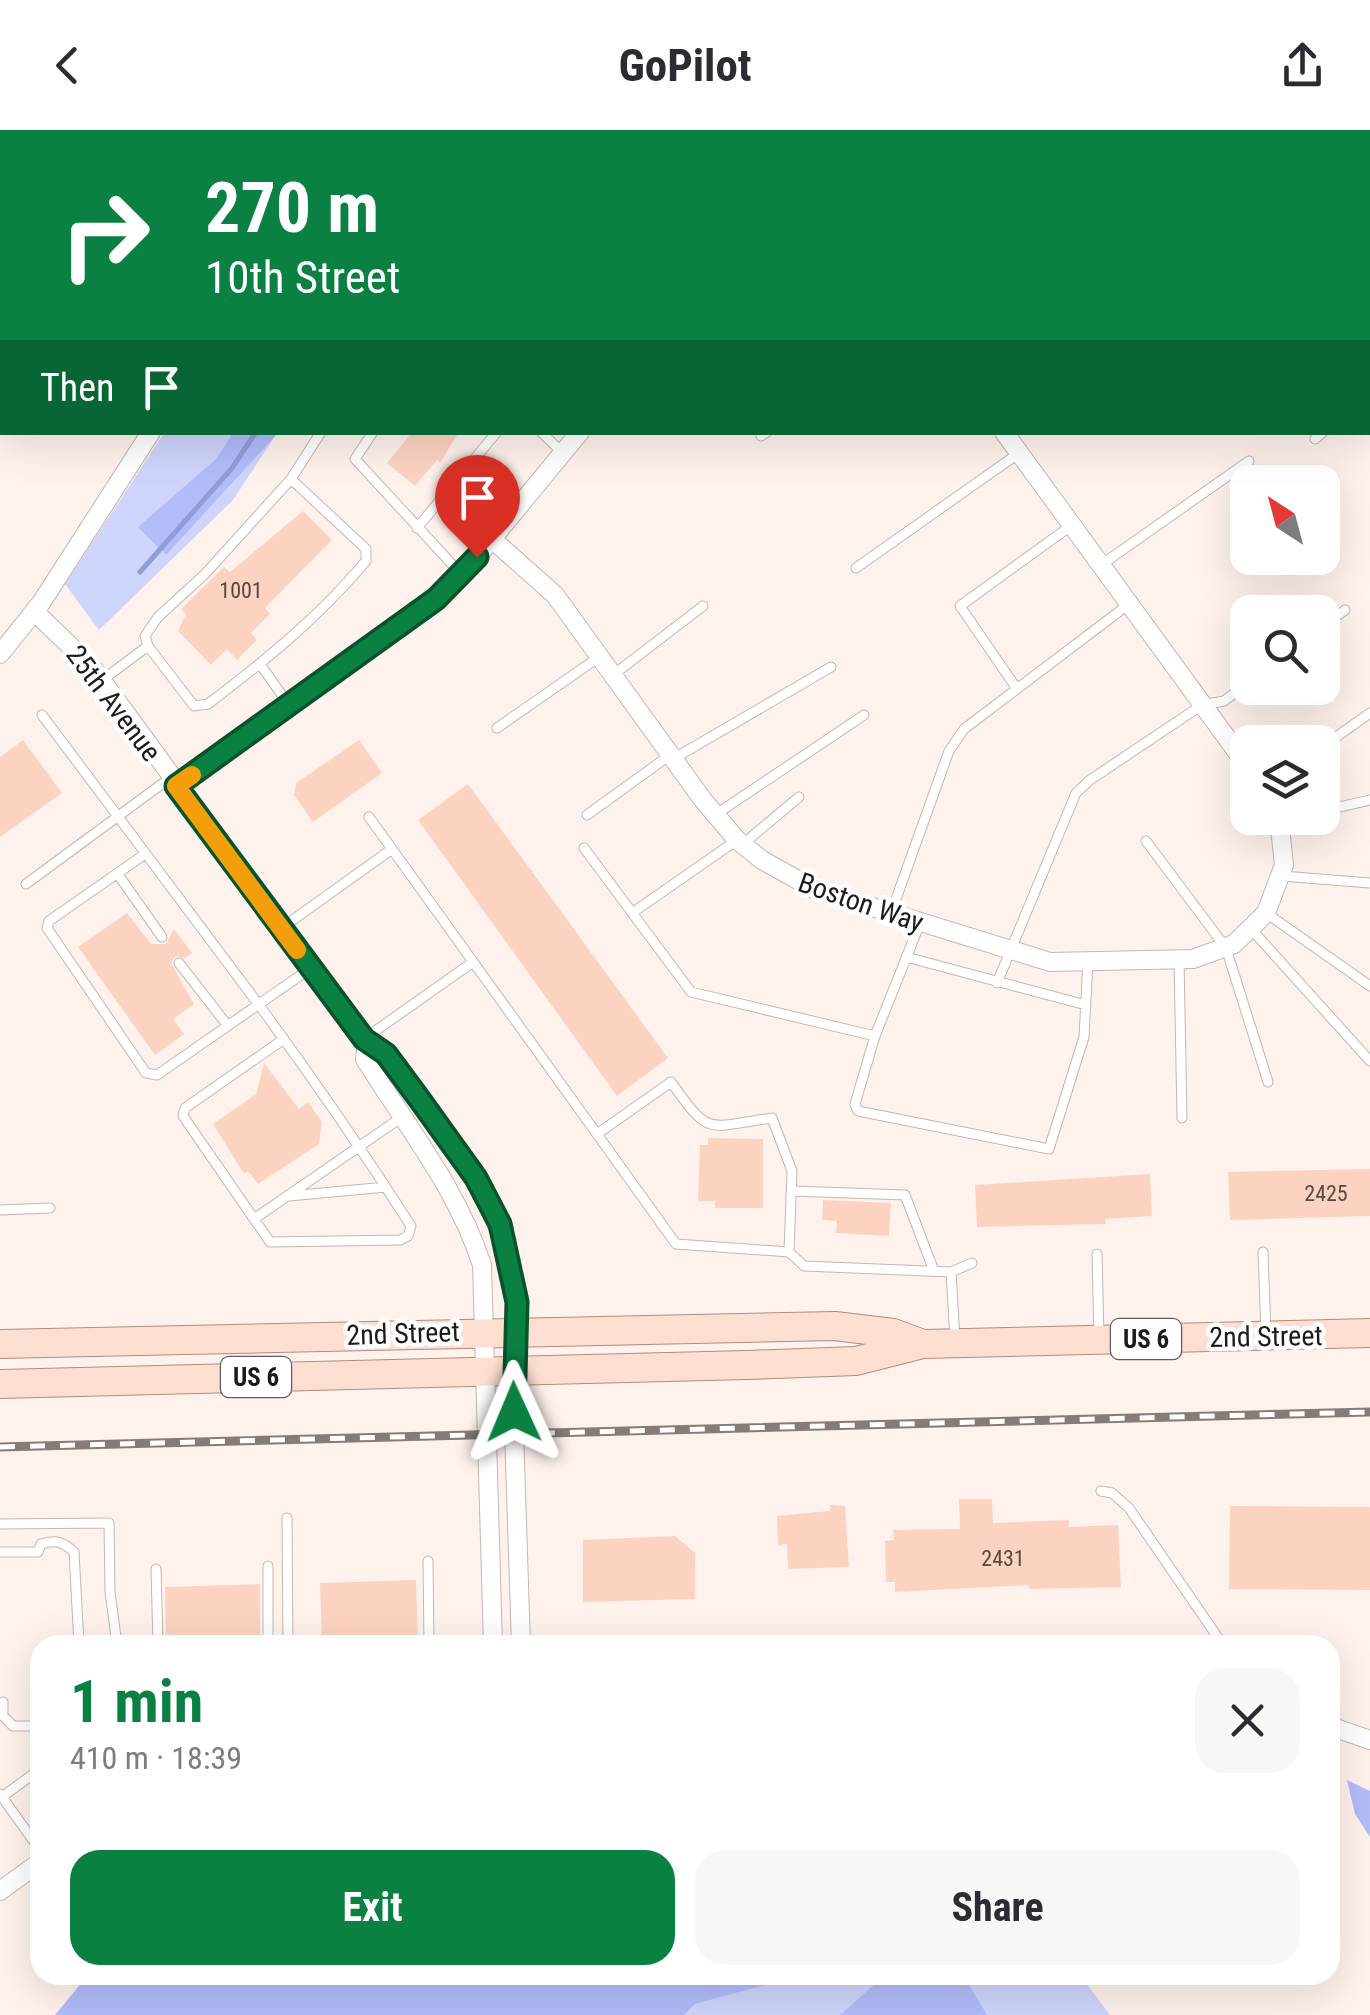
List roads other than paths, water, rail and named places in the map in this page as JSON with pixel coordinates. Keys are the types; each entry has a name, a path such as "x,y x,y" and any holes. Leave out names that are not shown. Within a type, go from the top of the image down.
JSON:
{"main road":[{"name":"2nd Street","path":"0,1344 835,1326 893,1333 923,1344"},
{"name":"2nd Street","path":"0,1384 856,1361 923,1344 1370,1333"}],"street":[{"path":"0,654 34,612 149,435"},
{"path":"173,782 289,705 436,599 462,575 578,435"},
{"path":"1006,435 1230,743"},
{"name":"Boston Way","path":"492,539 555,595 715,815 740,842 788,877 891,914 1050,962 1179,959 1226,948 1252,930 1266,913 1282,876 1285,835"},
{"name":"25th Avenue","path":"34,612 72,644 365,1041 386,1054 476,1178 500,1224 519,1330 499,1370 493,1635"},
{"name":"25th Avenue","path":"365,1041 366,1058 438,1169 470,1228 482,1265 485,1331 499,1370 521,1635"},
{"path":"1340,1730 1370,1740"},
{"path":"0,1891 30,1869"}],"lane":[{"path":"290,479 368,555 300,633 200,708 148,646 146,636 158,617 204,574 290,479 319,435"},
{"path":"372,435 356,459 462,575"},
{"path":"417,528 494,435"},
{"path":"545,435 563,453"},
{"path":"856,568 1019,453"},
{"path":"1100,565 1249,461"},
{"path":"1017,689 960,606 1072,525"},
{"path":"891,914 948,751 964,729 1129,604"},
{"path":"613,675 704,606"},
{"path":"1340,614 1345,610"},
{"path":"102,682 148,646"},
{"path":"497,728 600,657"},
{"path":"260,664 289,705"},
{"path":"588,815 672,757 831,667"},
{"path":"996,983 1076,793 1202,705 1230,696"},
{"path":"1340,734 1370,713"},
{"path":"42,715 259,1005 284,1039 360,1146 411,1226 408,1236 400,1240 270,1242 183,1112 284,1039"},
{"path":"715,815 864,716"},
{"path":"26,884 118,816 173,782"},
{"path":"632,914 740,842 799,797"},
{"path":"1340,807 1370,800"},
{"path":"369,817 676,1244 789,1252 804,1266 951,1272 972,1263"},
{"path":"1146,840 1226,948 1268,1082"},
{"path":"584,848 690,992 875,1036"},
{"path":"281,928 392,849"},
{"path":"145,854 49,921 47,928 146,1073 157,1074 311,968"},
{"path":"116,873 162,937"},
{"path":"1282,876 1370,882"},
{"path":"1266,913 1370,986"},
{"path":"920,922 875,1036 855,1104 858,1112 1044,1150 1051,1146 1084,1037 1088,961"},
{"path":"1252,930 1370,1061"},
{"path":"906,957 1086,1005"},
{"path":"1179,959 1182,1118"},
{"path":"365,1041 474,962"},
{"path":"179,963 228,1026"},
{"path":"598,1134 670,1082 700,1122 712,1126 772,1118 792,1171 789,1252"},
{"path":"254,1219 402,1116"},
{"path":"288,1196 386,1187"},
{"path":"792,1190 905,1195 934,1271"},
{"path":"0,1210 50,1208"},
{"path":"1263,1252 1266,1336"},
{"path":"1096,1254 1099,1340"},
{"path":"951,1272 955,1343"},
{"path":"1100,1491 1112,1493 1128,1508 1216,1635"},
{"path":"286,1518 288,1635"},
{"path":"0,1524 109,1524 115,1635"},
{"path":"0,1552 38,1552 42,1544 52,1540 64,1543 74,1552 79,1635"},
{"path":"428,1561 429,1635"},
{"path":"268,1566 268,1635"},
{"path":"156,1570 158,1635"},
{"path":"2,1702 3,1716 12,1726 30,1726"},
{"path":"30,1776 1,1796 30,1836"}],"waterway":[{"path":"140,572 232,468 254,435"}],"railway":[{"path":"0,1447 1370,1412"}]}
